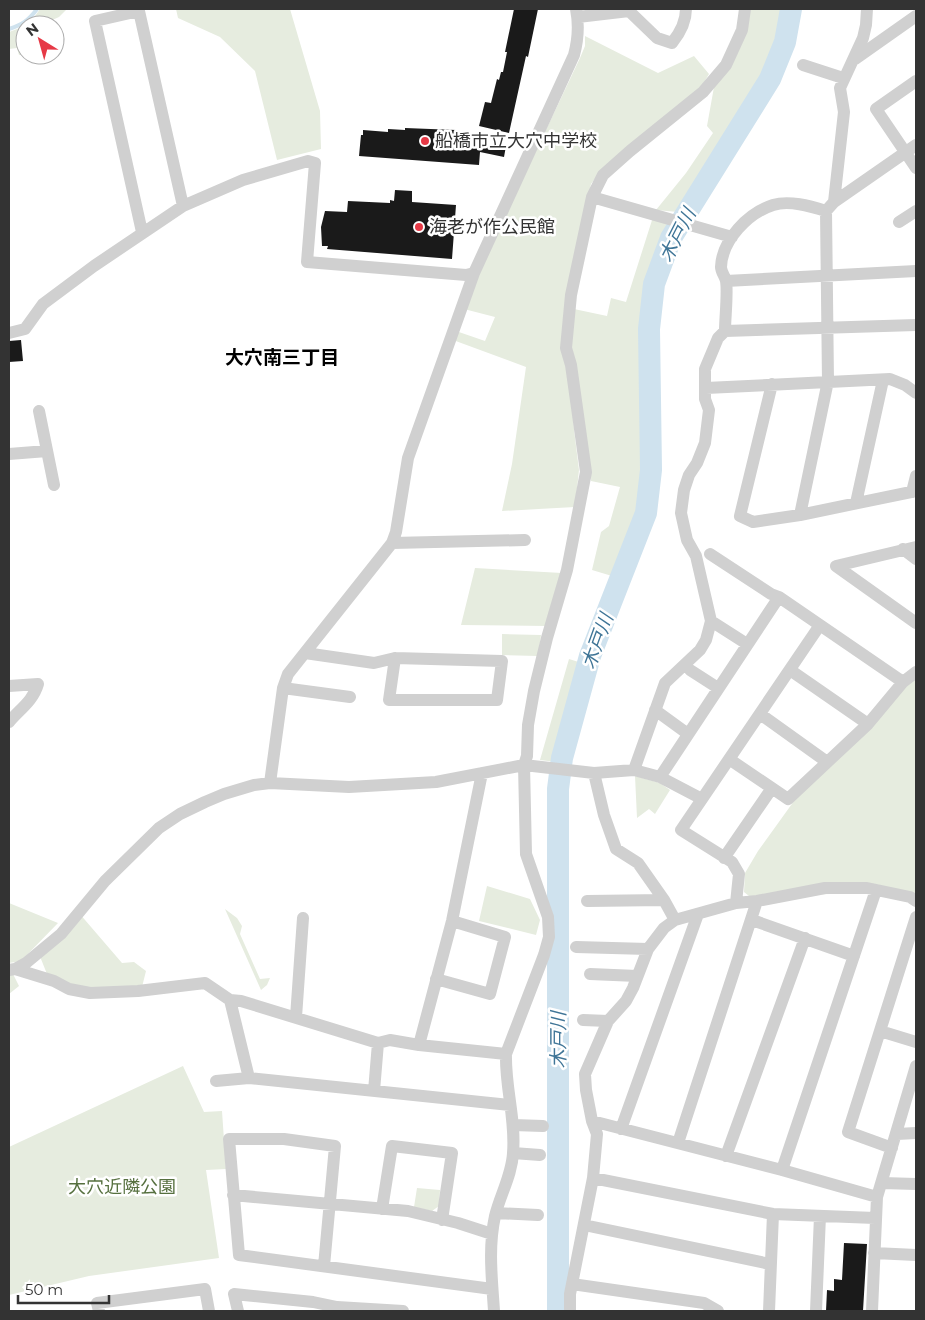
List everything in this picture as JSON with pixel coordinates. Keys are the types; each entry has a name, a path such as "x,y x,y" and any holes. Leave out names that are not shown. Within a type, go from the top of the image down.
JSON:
{"street":[{"path":"270,783 283,688 288,674 392,543 396,532 408,458 474,273 574,55 577,42 577,13 628,10 657,38 672,43 678,36 686,18 686,9"},
{"path":"494,1311 490,1264 492,1234 513,1153 513,1125 505,1070 506,1054 544,955 549,937 548,917 526,854 524,765 527,756 528,725 547,638 569,563 586,472 571,365 566,348 571,295 592,197 603,175 703,92 726,65 742,30 745,9"},
{"path":"800,515 828,381 826,276 830,206 844,112 840,88 864,38 867,9"},
{"path":"142,232 95,21 139,11 183,206"},
{"path":"852,60 916,16"},
{"path":"803,65 844,78"},
{"path":"916,81 876,109 911,149 916,168"},
{"path":"592,197 723,234 773,204 830,206 911,149"},
{"path":"9,333 24,329 43,304 142,232 183,206 243,180 308,161 315,163 307,262 466,275 474,273"},
{"path":"899,222 916,211"},
{"path":"723,234 721,269 726,280 725,331"},
{"path":"726,280 916,271"},
{"path":"634,770 665,683 700,650 706,640 711,622 696,556 687,540 681,513 684,490 689,474 697,463 705,443 709,410 705,399 705,369 718,338 725,331 916,325"},
{"path":"856,503 883,380"},
{"path":"706,388 828,381 890,380 916,392"},
{"path":"772,384 740,516 753,522 800,515 914,492 916,476"},
{"path":"40,411 54,486"},
{"path":"9,454 47,452"},
{"path":"392,543 525,540"},
{"path":"916,547 836,566 916,623"},
{"path":"903,549 916,559"},
{"path":"710,554 771,594 779,597 902,682"},
{"path":"660,777 779,597"},
{"path":"711,622 747,644"},
{"path":"736,903 739,874 732,862 680,830 820,625"},
{"path":"305,653 374,663 395,658 502,661 497,700 389,700 395,658"},
{"path":"690,670 718,688"},
{"path":"790,670 868,724"},
{"path":"729,759 788,799 868,724 902,682 916,672"},
{"path":"9,686 38,684 29,702 9,722"},
{"path":"283,688 350,697"},
{"path":"655,710 688,734"},
{"path":"760,714 827,762"},
{"path":"12,970 44,950 61,934 105,881 159,828 180,814 224,794 270,783 349,786 436,782 524,765 594,773 634,770 660,777 702,799"},
{"path":"419,1045 452,921 482,773"},
{"path":"594,773 604,816 616,849 638,863 664,900 675,920"},
{"path":"724,858 772,788"},
{"path":"570,1311 572,1284 594,1178 597,1134 592,1121 585,1074 608,1021 626,1001 648,949 664,928 675,920 736,903 757,901 824,888 848,887 876,890 910,897 916,901"},
{"path":"782,1170 876,890"},
{"path":"586,901 664,900"},
{"path":"678,1144 757,901"},
{"path":"621,1129 698,914"},
{"path":"892,1148 848,1132 916,917"},
{"path":"296,1017 303,918"},
{"path":"752,920 854,956"},
{"path":"436,979 490,994 505,937 452,921"},
{"path":"726,1156 805,938"},
{"path":"576,947 648,949"},
{"path":"12,970 54,981 69,989 90,993 138,991 205,983 230,1000 241,1001 378,1043 390,1040 506,1054"},
{"path":"590,974 637,976"},
{"path":"230,1000 249,1078"},
{"path":"583,1020 608,1021"},
{"path":"880,1031 916,1042"},
{"path":"374,1090 378,1043"},
{"path":"872,1311 877,1197 915,1074"},
{"path":"216,1081 249,1078 510,1105"},
{"path":"592,1121 782,1170 877,1197"},
{"path":"513,1125 543,1126"},
{"path":"897,1134 916,1133"},
{"path":"324,1266 335,1146 284,1140 228,1139 239,1255 492,1289"},
{"path":"382,1209 392,1146 452,1153 442,1220"},
{"path":"513,1153 540,1155"},
{"path":"594,1178 773,1214 875,1218"},
{"path":"882,1183 916,1184"},
{"path":"233,1195 408,1211 458,1223 492,1234"},
{"path":"496,1213 538,1216"},
{"path":"769,1311 773,1214"},
{"path":"816,1311 820,1216"},
{"path":"584,1225 770,1264"},
{"path":"874,1253 916,1255"},
{"path":"572,1284 703,1307 710,1305 718,1311"},
{"path":"99,1311 97,1303 205,1289 208,1311"},
{"path":"238,1311 234,1294 314,1302 337,1307 403,1311"}],"green space":[{"path":"40,9 67,9 61,15 36,15"},
{"path":"176,9 290,9 320,111 321,149 277,160 255,71 220,37 178,18"},
{"path":"748,9 785,9 781,38 765,80 678,212 656,210 686,173 713,133 707,126 714,87"},
{"path":"15,30 15,48 9,49 9,32"},
{"path":"585,36 658,73 694,56 709,74 700,89 600,172 591,184 567,294 574,430 579,470 575,507 502,511 512,464 526,367 453,340 456,331 485,341 495,317 464,309 480,269 580,58 585,46"},
{"path":"653,217 670,226 648,280 644,381 644,460 638,513 612,576 592,570 601,532 609,526 620,487 591,481 570,347 574,309 607,316 611,298 626,302"},
{"path":"475,568 562,573 548,626 461,625"},
{"path":"502,634 541,635 538,656 502,655"},
{"path":"569,659 585,664 556,762 540,760"},
{"path":"916,678 916,896 909,892 749,896 744,892 745,873 758,851 794,801 906,685"},
{"path":"635,776 660,783 670,790 655,814 649,809 637,818"},
{"path":"487,886 530,899 540,920 536,935 479,921"},
{"path":"9,903 58,923 21,961 9,963"},
{"path":"225,909 237,918 242,926 240,934 260,979 270,978 267,985 261,990"},
{"path":"79,913 122,963 134,962 146,971 142,987 90,990 68,985 47,974 39,954"},
{"path":"11,970 19,986 9,994 9,971"},
{"name":"大穴近隣公園","path":"183,1066 204,1112 222,1111 226,1169 206,1170 219,1258 89,1276 9,1295 9,1147"},
{"path":"417,1188 440,1190 439,1206 432,1211 414,1207"}],"building":[{"path":"514,9 538,9 509,133 479,126 485,102 491,103 497,79 499,80 501,72 503,72"},
{"path":"405,128 456,130 456,141 506,146 504,157 480,152 479,165 359,156 363,130 388,132 388,129 405,130"},
{"path":"395,190 412,191 412,202 456,205 452,259 327,249 328,246 322,246 321,227 325,211 347,212 348,201 390,203 390,200 394,201"},
{"path":"21,340 23,361 9,362 9,341"},
{"path":"844,1243 867,1244 863,1311 826,1311 827,1290 834,1291 834,1279 842,1280"}],"waterway":[{"path":"9,29 25,22 37,9"},
{"name":"木戸川","path":"558,1311 558,789 562,758 590,656 646,513 651,470 649,329 654,284 671,238 770,79 785,42 791,9"}],"place":[{"name":"船橋市立大穴中学校","path":"425,141"},
{"name":"海老が作公民館","path":"419,227"}],"district":[{"name":"大穴南三丁目","path":"282,357"}]}
